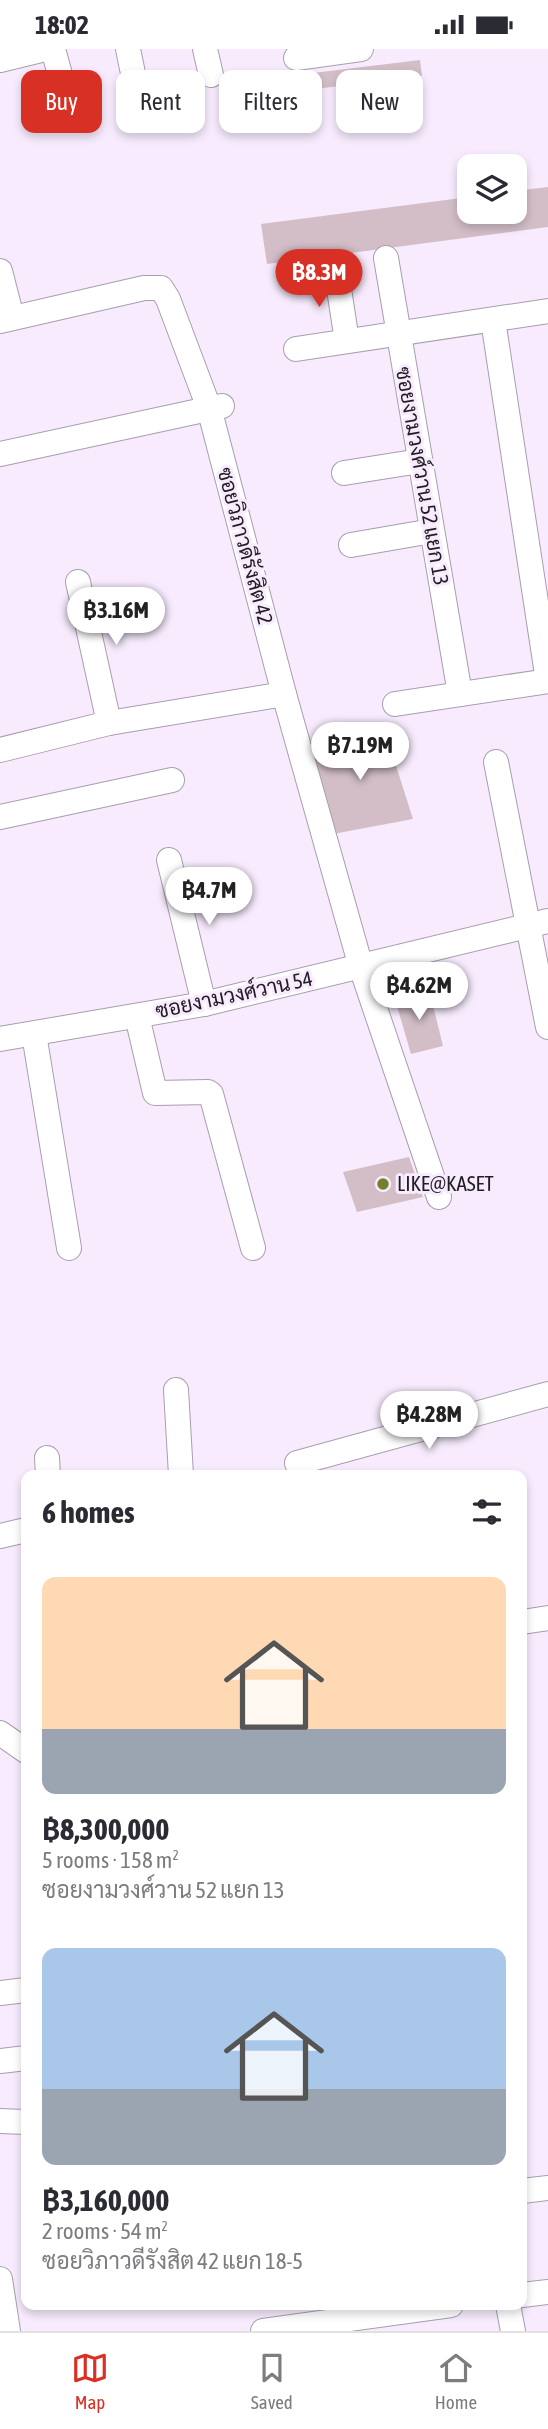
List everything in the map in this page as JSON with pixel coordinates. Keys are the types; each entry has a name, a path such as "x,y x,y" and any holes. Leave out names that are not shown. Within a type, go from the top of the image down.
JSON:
{"street":[{"path":"0,59 45,49"},
{"path":"53,49 58,70"},
{"path":"128,49 132,70"},
{"path":"205,49 211,75"},
{"path":"296,58 361,49"},
{"name":"ซอยงามวงศ์วาน 52 แยก 13","path":"386,258 460,694"},
{"path":"336,270 347,341"},
{"path":"0,271 6,320"},
{"name":"ซอยวิภาวดีรังสิต 42","path":"6,320 144,288 161,288 168,299 216,407 284,694 361,967 439,1197"},
{"path":"296,349 548,311"},
{"path":"395,704 548,681 493,320"},
{"path":"0,454 216,407"},
{"path":"344,473 420,461"},
{"path":"351,545 432,531"},
{"path":"78,582 109,723"},
{"path":"0,751 109,723 284,694"},
{"path":"496,762 538,923 548,1027"},
{"path":"0,817 172,780"},
{"path":"169,860 204,1004"},
{"name":"ซอยงามวงศ์วาน 54","path":"0,1039 204,1004 538,923"},
{"path":"138,1016 155,1093 211,1094 253,1248"},
{"path":"34,1034 69,1248"},
{"path":"176,1390 181,1470"},
{"path":"297,1463 548,1394"},
{"path":"0,1536 21,1531"},
{"path":"527,1621 548,1618"},
{"path":"0,1733 21,1748"},
{"path":"0,1993 21,1991"},
{"path":"0,2061 21,2059"},
{"path":"0,2121 21,2122"},
{"path":"527,2190 548,2188"},
{"path":"1,2292 8,2331"},
{"path":"527,2294 548,2292"},
{"path":"263,2331 415,2310"},
{"path":"509,2310 513,2331"}],"building":[{"path":"420,60 421,70 338,70"},
{"path":"336,70 336,86 322,88 322,72"},
{"path":"548,187 548,227 267,264 261,224 457,199 457,224 527,224 527,189"},
{"path":"384,728 413,819 333,834 309,743 341,739"},
{"path":"388,969 394,985 378,990 372,974"},
{"path":"429,989 443,1046 411,1054 395,999"},
{"name":"LIKE@KASET","path":"409,1157 423,1197 357,1212 343,1172"}],"place":[{"name":"LIKE@KASET","path":"383,1184"}]}
